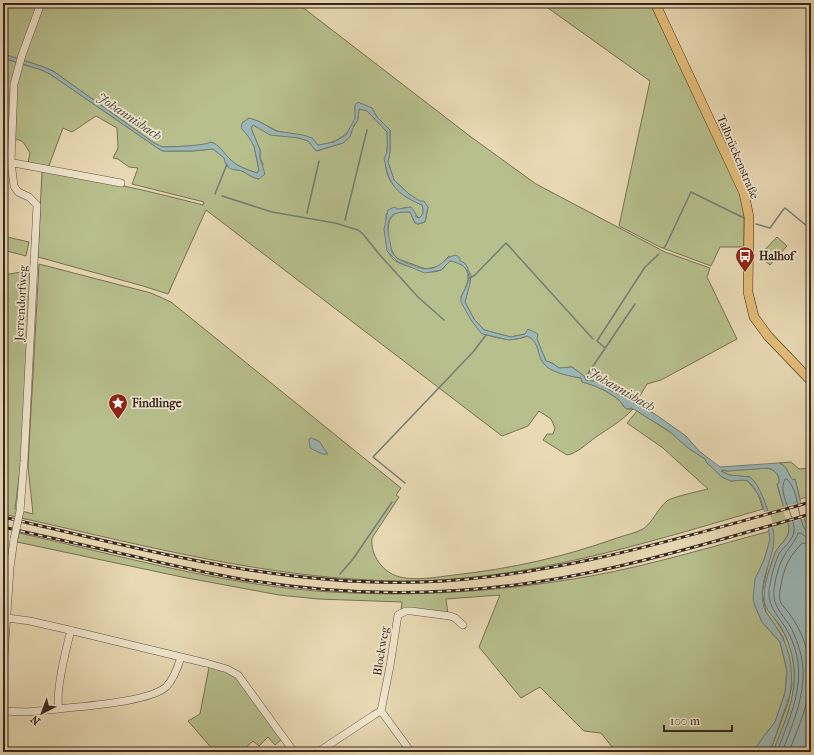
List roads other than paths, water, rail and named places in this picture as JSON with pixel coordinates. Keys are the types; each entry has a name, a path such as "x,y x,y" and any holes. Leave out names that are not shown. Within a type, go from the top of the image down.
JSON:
{"main road":[{"name":"Talbrückenstraße","path":"655,3 744,193 749,217 748,292 754,317 768,336 811,381"}],"street":[{"name":"Jerrendorfweg","path":"3,672 10,568 20,511 24,461 37,204 29,197 18,192 14,186 11,162 14,88 22,55 41,3"},
{"path":"3,161 121,183"},
{"name":"Blockweg","path":"381,711 398,615 411,610 450,616 455,618 463,625"},
{"path":"7,618 30,621 70,630 234,671 294,752"},
{"path":"58,709 57,702 70,630"},
{"path":"3,711 26,712 58,709 115,702 146,696 164,688 169,683 174,676 181,657"},
{"path":"318,752 381,711 410,752"}],"water":[{"path":"3,54 53,71 154,143 167,147 195,145 210,142 219,147 228,158 237,165 257,173 259,170 254,146 241,128 242,123 249,118 258,121 276,131 303,135 312,138 318,145 334,142 346,135 355,118 355,105 358,102 372,108 377,117 390,130 390,152 388,162 394,180 409,194 420,201 424,201 428,207 425,222 418,224 415,223 410,212 397,213 390,218 388,234 392,252 397,258 419,268 426,269 436,267 448,258 456,255 460,258 460,261 465,263 468,268 470,278 465,302 474,319 484,330 511,337 525,334 528,329 538,334 537,339 546,361 559,368 572,367 584,376 586,380 600,382 610,390 655,414 686,436 699,451 720,467 779,463 786,468 793,480 795,479 805,521 811,530 811,752 773,752 786,719 794,685 794,673 790,646 779,624 767,609 764,600 766,580 775,553 786,538 789,530 777,484 779,483 779,478 777,474 769,468 721,471 729,475 750,477 758,487 764,500 774,538 762,589 762,598 768,616 786,645 791,669 792,678 790,694 770,752 753,752 775,722 785,693 787,672 780,642 762,622 753,598 755,579 764,560 770,540 767,520 760,497 748,481 731,481 722,477 707,463 705,459 688,448 669,431 637,411 631,408 627,409 620,401 606,391 582,382 581,378 562,374 548,368 540,358 536,345 527,336 509,340 481,333 471,320 461,302 461,297 469,277 467,270 462,265 450,261 441,270 425,273 398,262 387,251 384,229 388,210 394,207 398,209 411,207 416,214 416,217 419,218 423,214 423,209 422,205 406,197 395,188 391,182 384,158 387,149 387,132 367,111 359,109 358,120 354,125 350,137 343,143 316,151 308,141 299,138 270,135 253,125 251,128 260,150 260,158 265,174 259,179 244,172 231,169 227,166 224,158 213,149 163,151 50,74 3,58"},
{"path":"311,438 319,441 328,454 322,454 310,448 309,439"}],"waterway":[{"path":"345,220 367,130"},
{"path":"307,213 319,161"},
{"path":"215,194 227,164"},
{"path":"664,248 691,192 744,218"},
{"path":"222,196 272,212 335,223 358,230 418,297 444,320"},
{"path":"756,224 770,228 785,208 807,226 807,230 811,234"},
{"path":"470,278 475,275 506,243 593,339"},
{"path":"605,348 597,341 645,267 659,254"},
{"name":"Johannisbach","path":"585,378 635,304"},
{"path":"405,483 373,457 473,352 486,335"},
{"path":"340,574 353,559 392,502"}],"railway":[{"path":"3,517 159,553 264,572 370,582 423,582 473,579 570,564 715,529 811,502"},
{"path":"3,527 193,570 254,581 320,589 421,592 489,588 522,584 595,571 703,545 811,514"}],"place":[{"name":"Halhof","path":"745,273"},
{"name":"Findlinge","path":"118,420"}]}
